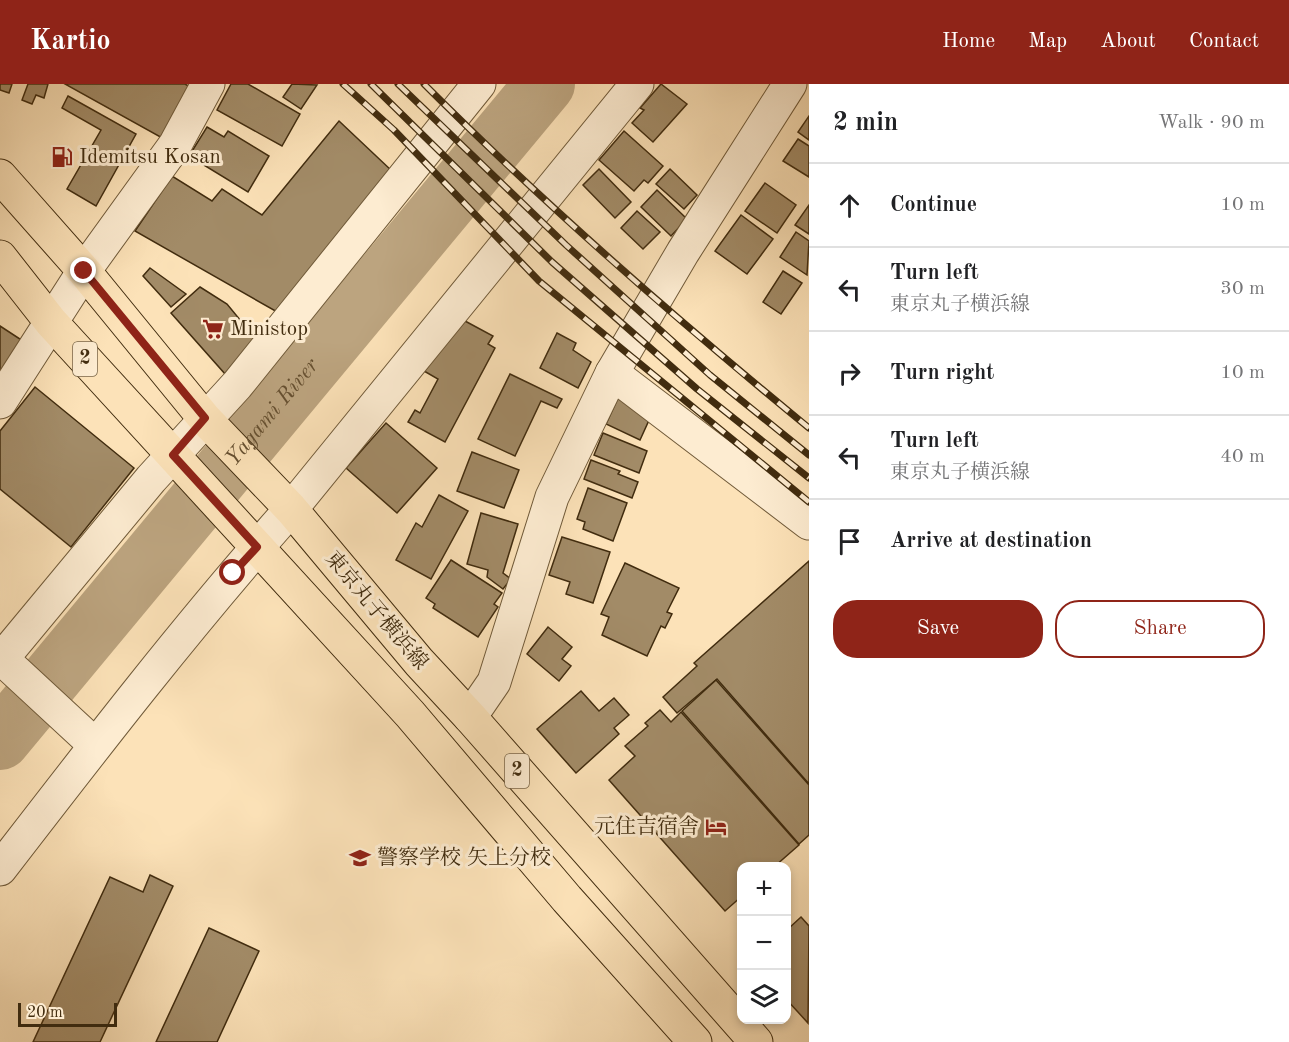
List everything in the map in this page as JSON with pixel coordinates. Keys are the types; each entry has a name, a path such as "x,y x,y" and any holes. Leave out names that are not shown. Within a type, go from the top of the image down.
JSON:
{"main road":[{"name":"東京丸子横浜線","path":"0,176 84,271 207,421 285,504 418,662 470,717 756,1042"},
{"name":"東京丸子横浜線","path":"0,257 51,322 410,714 567,899 695,1042"}],"street":[{"path":"0,402 84,271 175,145 208,84"},
{"path":"86,736 7,664 174,456 237,385 479,84"},
{"path":"0,869 86,736 256,546 285,504 637,84"},
{"path":"470,717 494,682 552,497 612,373 683,252 790,84"},
{"path":"612,373 809,523"}],"building":[{"path":"0,84 12,84 9,93 0,90"},
{"path":"28,84 48,84 44,98 36,95 32,104 22,100"},
{"path":"65,84 185,84 192,88 164,139"},
{"path":"231,84 248,84 300,114 282,146 217,110"},
{"path":"292,84 317,85 301,109 283,97"},
{"path":"661,84 687,104 653,142 632,123 644,110 640,108"},
{"path":"68,96 136,134 96,206 67,189 101,130 62,108"},
{"path":"809,116 809,140 798,132"},
{"path":"339,121 392,171 279,313 135,231 172,176 212,201 222,189 262,215"},
{"path":"207,127 224,137 228,131 269,156 248,192 189,156"},
{"path":"624,131 663,166 648,183 644,180 634,191 599,160"},
{"path":"798,139 809,146 809,177 783,161"},
{"path":"599,169 631,202 615,218 583,185"},
{"path":"670,169 697,195 684,209 656,184"},
{"path":"765,183 796,205 777,233 745,211"},
{"path":"657,190 687,219 671,236 641,207"},
{"path":"809,205 809,234 795,225"},
{"path":"637,211 660,232 643,249 621,228"},
{"path":"741,215 773,239 747,274 715,251"},
{"path":"796,232 809,241 807,275 780,257"},
{"path":"150,268 186,294 171,307 143,276"},
{"path":"783,271 802,283 781,314 763,302"},
{"path":"200,287 227,304 250,332 252,326 260,333 226,375 171,313"},
{"path":"465,321 493,336 488,344 495,348 445,442 408,422 415,410 420,413 438,379 424,371"},
{"path":"0,326 23,341 0,377"},
{"path":"557,333 576,343 573,350 591,362 578,388 540,368"},
{"path":"510,374 562,399 557,408 541,401 515,456 478,439"},
{"path":"35,387 134,468 71,547 0,489 0,431"},
{"path":"618,398 650,418 640,440 606,424"},
{"path":"386,423 437,468 397,513 346,468"},
{"path":"603,433 647,451 639,473 594,455"},
{"path":"472,452 519,470 504,508 457,491"},
{"path":"591,460 620,471 618,474 638,482 632,498 584,479"},
{"path":"588,488 627,503 613,541 583,529 585,522 577,519"},
{"path":"439,495 468,511 431,579 396,560 416,523 422,527"},
{"path":"481,513 518,524 503,573 511,579 503,589 487,577 488,570 467,564"},
{"path":"562,537 610,552 593,603 566,594 570,582 549,575"},
{"path":"451,560 502,593 494,604 498,607 478,637 433,608 435,604 426,598"},
{"path":"809,561 809,784 717,679 677,713 663,697 697,666 694,663"},
{"path":"625,563 679,588 667,612 672,614 665,628 661,626 647,656 602,635 609,617 601,614"},
{"path":"548,627 572,647 562,659 571,666 559,681 527,654"},
{"path":"716,680 809,785 809,835 799,844 682,711"},
{"path":"581,691 599,711 614,698 629,715 614,728 619,734 576,773 537,729"},
{"path":"660,710 671,722 681,712 799,845 780,862 737,862 737,900 725,911 609,780 635,756 625,746 648,726 645,723"},
{"path":"150,875 173,886 100,1042 33,1042 110,877 143,892"},
{"path":"801,917 809,926 808,1023 791,1004 791,926"},
{"path":"209,928 259,951 217,1042 156,1042"}],"waterway":[{"name":"Yagami River","path":"0,740 545,84"}],"railway":[{"path":"343,84 394,130 539,281 809,502"},
{"path":"371,84 552,262 697,389 809,478"},
{"path":"398,84 566,245 710,375 809,455"},
{"path":"424,84 516,173 612,260 809,428"}],"place":[{"name":"Idemitsu Kosan","path":"62,157"},
{"name":"Ministop","path":"213,329"},
{"name":"元住吉宿舎","path":"716,827"},
{"name":"警察学校 矢上分校","path":"360,858"}],"route":[{"path":"84,271 205,418 173,455 257,547 233,573"}]}
